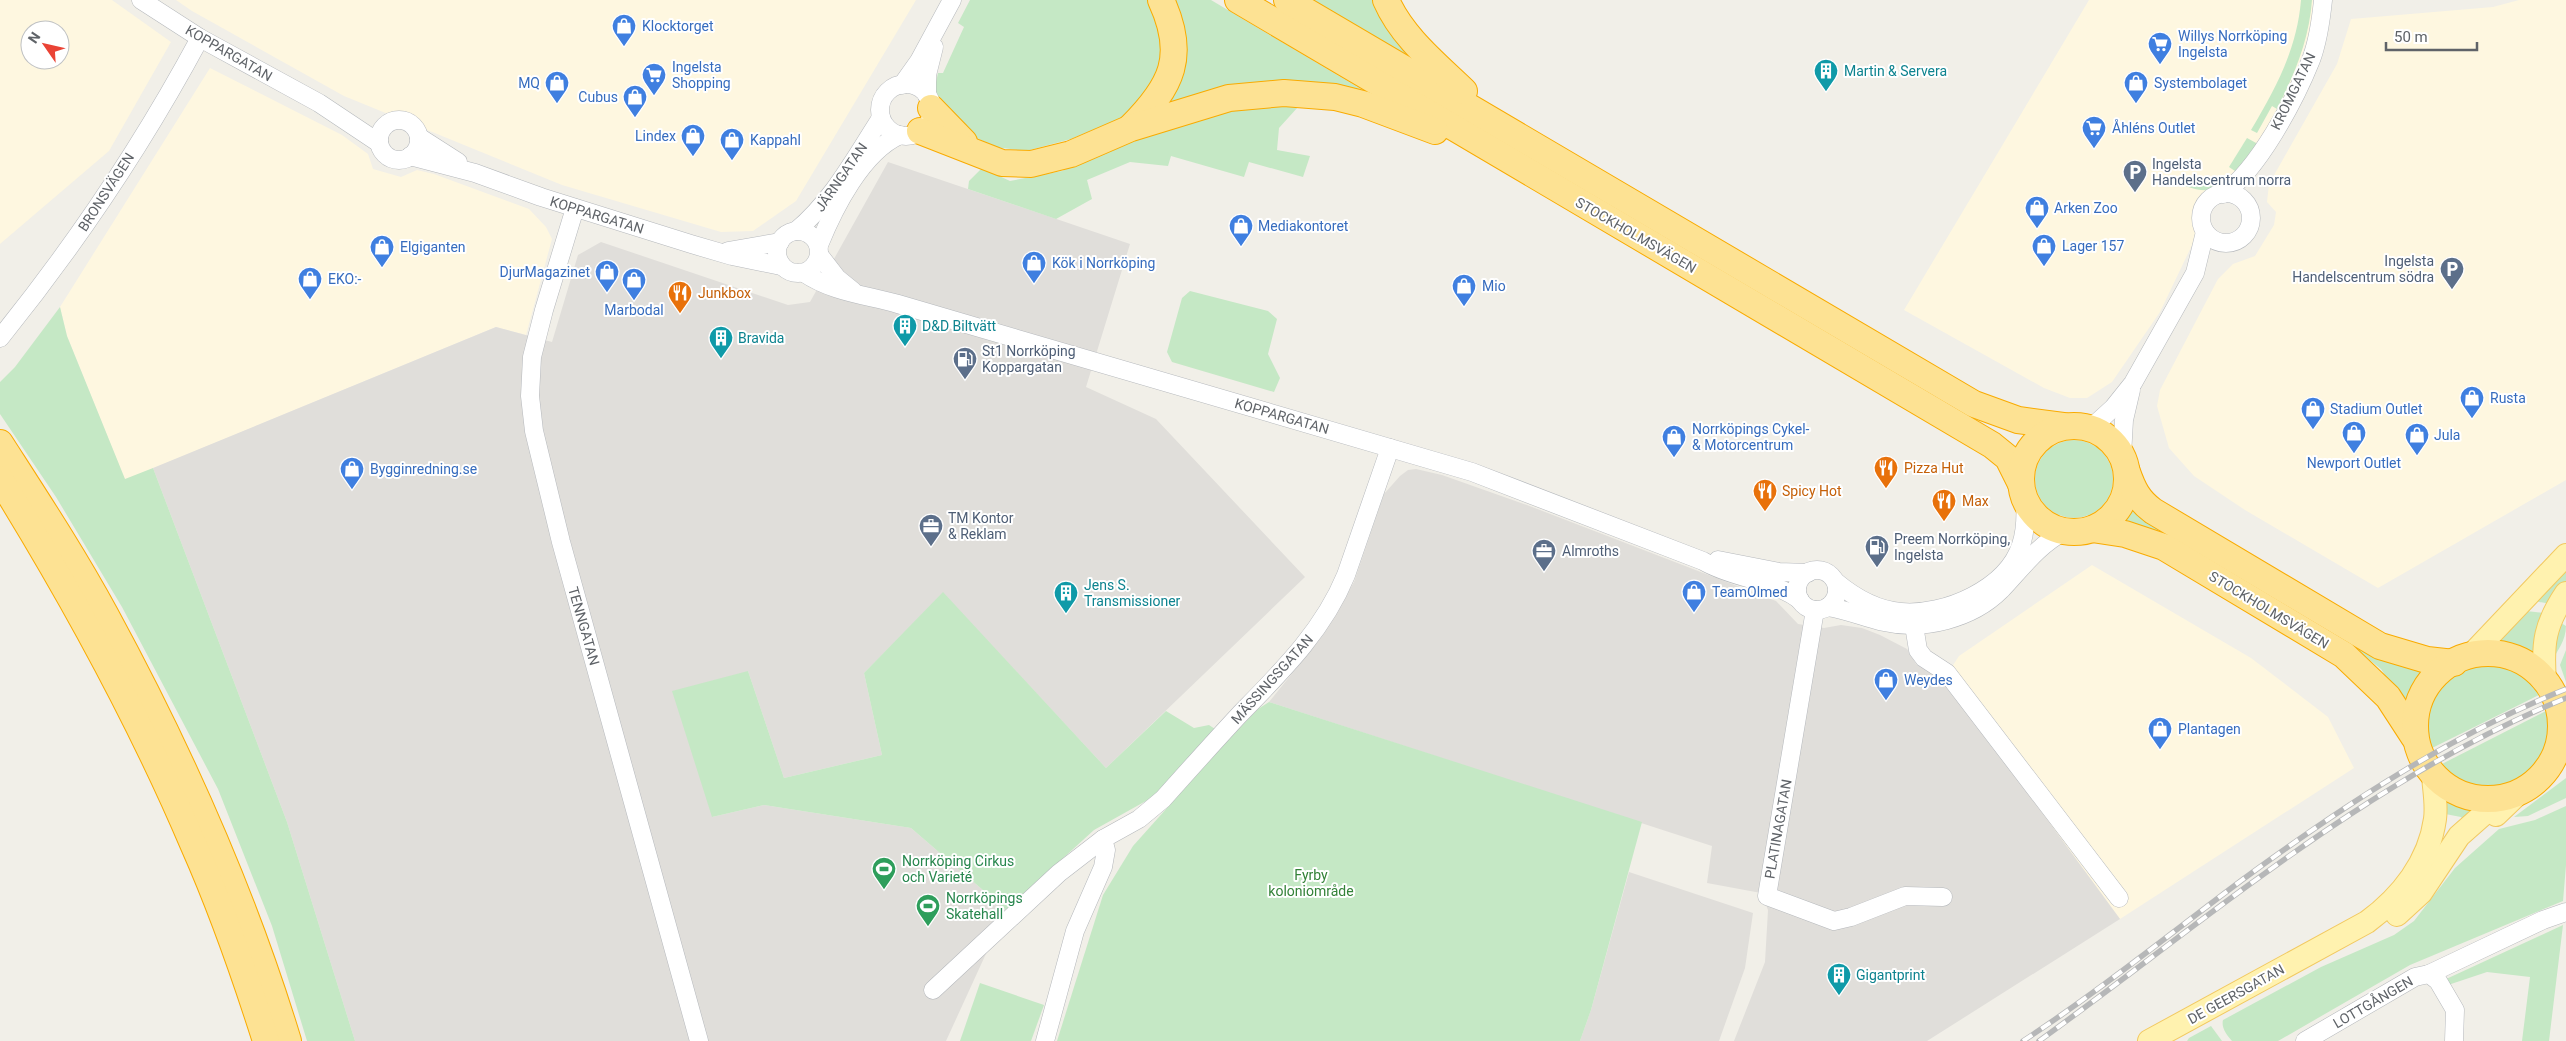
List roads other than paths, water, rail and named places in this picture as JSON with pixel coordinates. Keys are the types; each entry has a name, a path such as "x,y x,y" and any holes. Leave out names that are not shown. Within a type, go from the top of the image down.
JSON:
{"highway":[{"path":"1131,128 1153,105 1165,87 1173,67 1174,48 1166,11 1161,0"},
{"name":"STOCKHOLMSVÄGEN","path":"1238,0 1992,445 2008,458 2023,492"},
{"name":"STOCKHOLMSVÄGEN","path":"1287,0 1974,404 2018,420 2078,427"},
{"path":"1386,0 1399,24 1414,42 1497,123"},
{"path":"910,133 975,151 1002,163 1030,164 1071,154 1131,128 1229,98 1284,93 1335,97 1363,104 1517,164"},
{"path":"929,102 949,129 975,151"},
{"path":"2078,427 2108,438 2124,464 2126,487 2122,502 2109,518 2092,529 2065,531 2045,524 2030,509 2023,492 2021,473 2028,452 2042,436 2078,427"},
{"path":"0,443 56,530 105,614 168,736 215,841 267,972 288,1041"},
{"name":"STOCKHOLMSVÄGEN","path":"2124,464 2134,492 2141,502 2153,511 2380,646 2426,660 2463,658"},
{"path":"0,479 86,624 148,745 195,846 246,980 266,1041"},
{"name":"STOCKHOLMSVÄGEN","path":"2092,529 2125,534 2164,547 2344,655 2388,697 2414,738"},
{"path":"2542,774 2559,745 2563,730 2563,708 2546,680 2531,668 2508,656 2484,653 2463,658 2441,673 2422,698 2414,738 2432,776 2451,789 2470,797 2486,800 2511,794 2566,760"}],"main road":[{"path":"2463,658 2566,555"},
{"path":"2546,680 2543,658 2545,634 2554,612 2566,593"},
{"name":"DE GEERSGATAN","path":"2162,1038 2367,922 2399,896 2414,875 2432,833 2436,817 2432,776"},
{"name":"DE GEERSGATAN","path":"2296,961 2381,927 2410,904 2446,858 2459,836 2511,794"}],"street":[{"name":"KOPPARGATAN","path":"141,0 200,38 319,103 379,143"},
{"path":"902,84 919,62 952,0"},
{"name":"KROMGATAN","path":"2222,194 2241,179 2262,151 2311,60 2320,26 2323,0"},
{"path":"929,102 916,86 902,84 892,88 884,95 880,110 881,118 886,127 910,133 930,119 929,102 927,75 940,24"},
{"name":"BRONSVÄGEN","path":"0,338 51,273 107,193 200,38"},
{"name":"KOPPARGATAN","path":"319,103 362,118 389,123"},
{"name":"JÄRNGATAN","path":"796,231 814,215 832,193 881,118"},
{"path":"401,120 413,126 418,137 417,148 410,156 401,160 390,158 379,143 381,132 389,123 401,120"},
{"name":"JÄRNGATAN","path":"819,250 831,218 869,158 885,142 910,133"},
{"name":"KOPPARGATAN","path":"418,137 475,173"},
{"name":"KROMGATAN","path":"2247,204 2262,151"},
{"name":"KOPPARGATAN","path":"410,156 475,173 575,208 720,252 781,266"},
{"path":"2078,427 2113,408 2132,383 2195,273 2205,232 2201,218 2203,209 2209,200 2222,194 2236,195 2247,204 2252,218 2247,232 2234,242 2225,244 2217,242 2205,232"},
{"name":"TENNGATAN","path":"575,208 544,310 532,357 530,396 534,431 561,542 699,1041"},
{"path":"796,231 810,234 819,250 817,264 804,273 791,273 781,266 777,256 780,242 784,236 796,231"},
{"name":"KOPPARGATAN","path":"720,252 780,242"},
{"path":"2195,273 2225,244"},
{"name":"KOPPARGATAN","path":"819,250 837,278 853,292"},
{"name":"KOPPARGATAN","path":"804,273 828,287 853,292 1472,472 1703,561 1719,570 1779,587 1800,600"},
{"path":"2124,464 2124,420 2132,383"},
{"name":"MÄSSINGSGATAN","path":"933,990 1059,873 1103,838 1140,819 1162,800 1286,667 1318,628 1339,592 1390,448"},
{"path":"2023,492 2024,532 2021,546 2005,571 1987,586 1964,599 1913,619 1877,606 1850,593 1826,573 1817,570 1808,573 1799,583 1797,592 1800,600 1806,607 1884,622 1913,619 1948,620 1975,609 1998,593 2039,548 2065,531"},
{"name":"KOPPARGATAN","path":"1703,561 1722,560 1778,572 1808,573"},
{"path":"1822,609 1836,596 1836,582"},
{"name":"PLATINAGATAN","path":"1822,609 1767,896 1834,921 1851,918 1904,896 1943,897"},
{"path":"1913,619 1916,643 1921,654 1947,672 2119,898"},
{"path":"1045,1041 1068,950 1080,916 1106,859 1103,838"},
{"path":"2429,974 2543,920 2566,912"},
{"name":"LOTTGÅNGEN","path":"2305,1041 2415,977 2429,974 2438,981 2454,1010 2454,1041"}],"railway":[{"path":"2023,1041 2107,982 2280,852 2358,799 2480,728 2566,689"},
{"path":"2039,1041 2228,900 2358,810 2425,768 2494,731 2566,698"}],"place":[{"name":"Klocktorget","path":"624,47"},
{"name":"Willys Norrköping Ingelsta","path":"2160,65"},
{"name":"Martin & Servera","path":"1826,92"},
{"name":"Ingelsta Shopping","path":"654,96"},
{"name":"MQ","path":"557,104"},
{"name":"Systembolaget","path":"2136,104"},
{"name":"Cubus","path":"635,118"},
{"name":"Åhléns Outlet","path":"2094,149"},
{"name":"Lindex","path":"693,157"},
{"name":"Kappahl","path":"732,161"},
{"name":"Ingelsta Handelscentrum norra","path":"2135,193"},
{"name":"Arken Zoo","path":"2037,229"},
{"name":"Mediakontoret","path":"1241,247"},
{"name":"Lager 157","path":"2044,267"},
{"name":"Elgiganten","path":"382,268"},
{"name":"Kök i Norrköping","path":"1034,284"},
{"name":"Ingelsta Handelscentrum södra","path":"2452,290"},
{"name":"DjurMagazinet","path":"607,293"},
{"name":"EKO:-","path":"310,300"},
{"name":"Marbodal","path":"634,301"},
{"name":"Mio","path":"1464,307"},
{"name":"Junkbox","path":"680,314"},
{"name":"D&D Biltvätt","path":"905,347"},
{"name":"Bravida","path":"721,359"},
{"name":"St1 Norrköping Koppargatan","path":"965,380"},
{"name":"Rusta","path":"2472,419"},
{"name":"Stadium Outlet","path":"2313,430"},
{"name":"Newport Outlet","path":"2354,454"},
{"name":"Jula","path":"2417,456"},
{"name":"Norrköpings Cykel- & Motorcentrum","path":"1674,458"},
{"name":"Pizza Hut","path":"1886,489"},
{"name":"Bygginredning.se","path":"352,490"},
{"name":"Spicy Hot","path":"1765,512"},
{"name":"Max","path":"1944,522"},
{"name":"TM Kontor & Reklam","path":"931,547"},
{"name":"Preem Norrköping, Ingelsta","path":"1877,568"},
{"name":"Almroths","path":"1544,572"},
{"name":"TeamOlmed","path":"1694,613"},
{"name":"Jens S. Transmissioner","path":"1066,614"},
{"name":"Weydes","path":"1886,701"},
{"name":"Plantagen","path":"2160,750"},
{"name":"Norrköping Cirkus och Varieté","path":"884,890"},
{"name":"Norrköpings Skatehall","path":"928,927"},
{"name":"Gigantprint","path":"1839,996"}],"park label":[{"name":"Fyrby koloniområde","path":"1311,884"}]}
